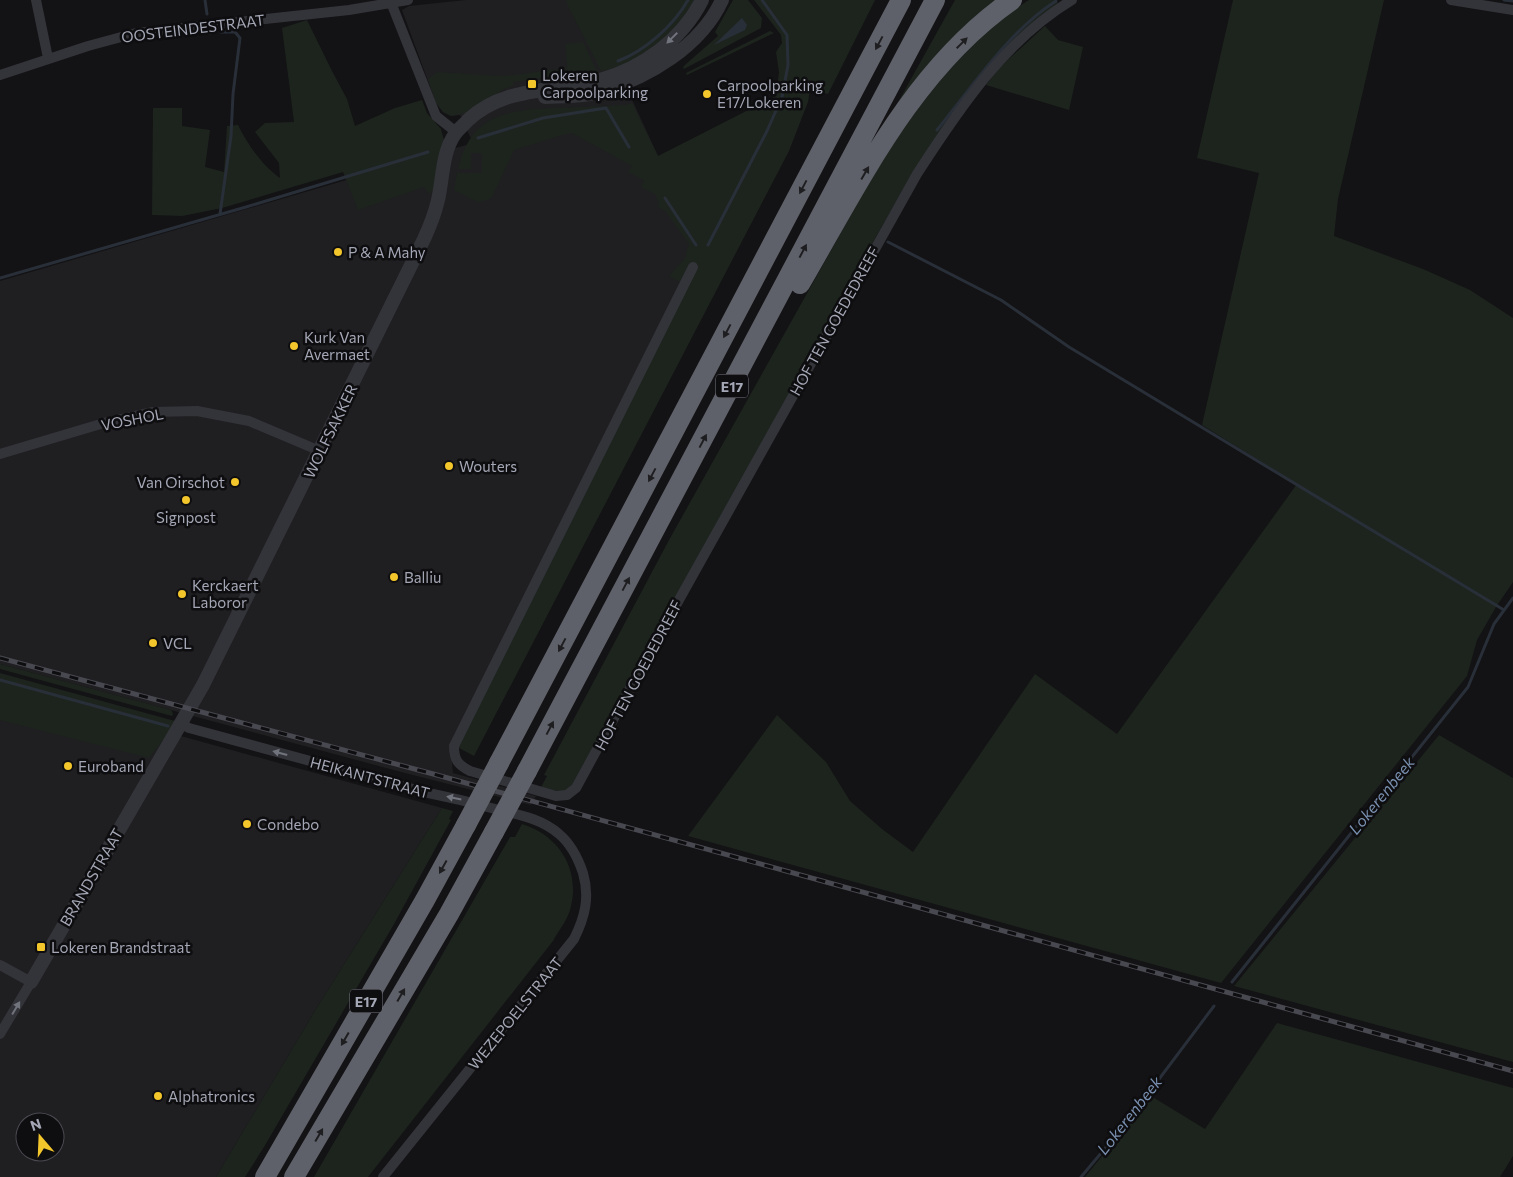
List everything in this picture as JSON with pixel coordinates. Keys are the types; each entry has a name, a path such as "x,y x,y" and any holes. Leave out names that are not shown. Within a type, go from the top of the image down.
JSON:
{"highway":[{"name":"E17","path":"265,1177 420,909 466,825 901,0"},
{"name":"E17","path":"294,1177 449,914 494,832 754,345 935,0"},
{"path":"754,345 784,312 872,160 911,101 962,42 1012,0"}],"street":[{"path":"36,0 48,58"},
{"name":"OOSTEINDESTRAAT","path":"0,75 48,58 136,33 349,10 390,1 408,0"},
{"name":"WOLFSAKKER","path":"182,721 203,685 424,239 433,217 449,149 456,132 484,107 506,98 528,91 599,80 624,71 657,52 672,39 686,24 702,0"},
{"name":"WOLFSAKKER","path":"506,98 587,94 601,92 629,81 662,64 679,52 707,23 722,0"},
{"name":"HOF TEN GOEDEDREEF","path":"693,267 454,746 454,756 459,766 470,771 556,796 567,795 576,788 917,174 948,128 1004,55 1034,26 1072,0"},
{"path":"1451,0 1513,10"},
{"path":"390,1 436,116 456,132"},
{"name":"VOSHOL","path":"0,454 104,423 153,412 198,411 249,421 320,451"},
{"name":"HEIKANTSTRAAT","path":"182,721 189,728 424,792 456,798 526,817 560,834"},
{"name":"BRANDSTRAAT","path":"0,1034 182,721"},
{"name":"WEZEPOELSTRAAT","path":"383,1177 574,939 582,923 586,907 587,886 578,858 560,834"},
{"path":"0,965 31,982"}],"shaded area":[{"path":"466,0 586,0 658,156 708,245 457,747 452,762 453,773 536,796 531,805 0,664 0,281 473,143 460,115 451,116 443,112 436,103 402,10 409,6"},
{"path":"566,0 696,0 683,21 644,56 611,72 610,69 601,71"},
{"path":"733,0 748,0 762,18 761,28 684,69 683,67 686,64 718,36 715,32"},
{"path":"754,0 875,0 828,94 810,90 808,102 789,151 474,756 457,747 698,265 694,263 683,283 669,276 685,258 689,244 665,211 658,207 659,204 655,194 641,187 644,180 628,172 632,166 572,133 514,150 492,197 478,202 454,190 457,173 482,173 482,153 471,153 471,169 458,169 464,151 472,137 482,126 506,114 538,109 625,105 632,103 658,156 776,96 779,72 776,52 782,43 781,35"},
{"path":"955,0 1001,0 892,113"},
{"path":"1029,0 1056,0 1058,3 1035,21 915,169 878,233 582,774 568,792 540,789 547,776 544,775 669,540 876,170 925,99 963,55 983,35"},
{"path":"1233,0 1384,0 1338,199 1334,236 1423,269 1470,290 1513,318 1513,582 1477,640 1467,676 1221,983 688,836 777,715 826,762 850,801 882,829 913,852 1035,674 1117,734 1297,484 1202,425 1259,173 1197,158"},
{"path":"742,18 747,25 745,30 714,45"},
{"path":"307,20 347,99 355,126 395,108 422,100 427,113 441,129 444,140 435,188 429,194 424,187 358,210 343,172 222,208 182,216 152,215 153,108 182,108 182,126 210,130 205,167 224,172 227,126 238,125 256,154 280,178 279,163 255,132 265,123 294,122 282,28"},
{"path":"1045,26 1058,40 1083,47 1069,110 986,85 1000,67"},
{"path":"770,31 774,33 687,75 686,73"},
{"path":"583,42 598,73 513,82 513,86 506,88 466,113 451,116 443,112 436,103 428,79 437,72 503,76 567,68 565,44"},
{"path":"0,664 171,710 173,714 172,716 0,669"},
{"path":"0,673 175,721 169,733 149,758 0,720"},
{"path":"0,686 442,808 316,1009 216,1177 0,1177"},
{"path":"1439,735 1513,778 1513,1062 1234,986"},
{"path":"442,808 453,811 449,819 451,820 394,924 264,1147 245,1177 216,1177 316,1009"},
{"path":"522,824 546,836 556,845 569,866 573,892 570,910 564,924 553,941 368,1177 314,1177 510,837 515,837"},
{"path":"1277,1023 1513,1088 1513,1156 1500,1177 1085,1177 1151,1096 1205,1129"}],"waterway":[{"path":"205,0 207,14"},
{"path":"618,61 638,51 658,36 675,19 688,0"},
{"path":"708,245 767,131 782,97 788,65 787,35 762,0"},
{"path":"1504,0 1513,1"},
{"path":"937,130 1007,44 1039,13 1056,1"},
{"path":"220,214 231,136 233,94 240,38 235,32 221,32"},
{"path":"478,138 543,118 606,108 629,147"},
{"path":"0,278 428,152"},
{"path":"665,198 696,245"},
{"path":"888,242 1001,300 1069,347 1504,610"},
{"name":"Lokerenbeek","path":"1232,982 1468,687 1494,624 1513,598"},
{"path":"0,680 168,726"},
{"name":"Lokerenbeek","path":"1081,1177 1123,1127 1214,1006"}],"railway":[{"path":"0,658 437,775 1513,1071"}],"place":[{"name":"Lokeren Carpoolparking","path":"532,84"},
{"name":"Carpoolparking E17/Lokeren","path":"707,94"},
{"name":"P & A Mahy","path":"338,252"},
{"name":"Kurk Van Avermaet","path":"294,346"},
{"name":"Wouters","path":"449,466"},
{"name":"Van Oirschot","path":"235,482"},
{"name":"Signpost","path":"186,500"},
{"name":"Balliu","path":"394,577"},
{"name":"Kerckaert Laboror","path":"182,594"},
{"name":"VCL","path":"153,643"},
{"name":"Euroband","path":"68,766"},
{"name":"Condebo","path":"247,824"},
{"name":"Lokeren Brandstraat","path":"41,947"},
{"name":"Alphatronics","path":"158,1096"}]}
